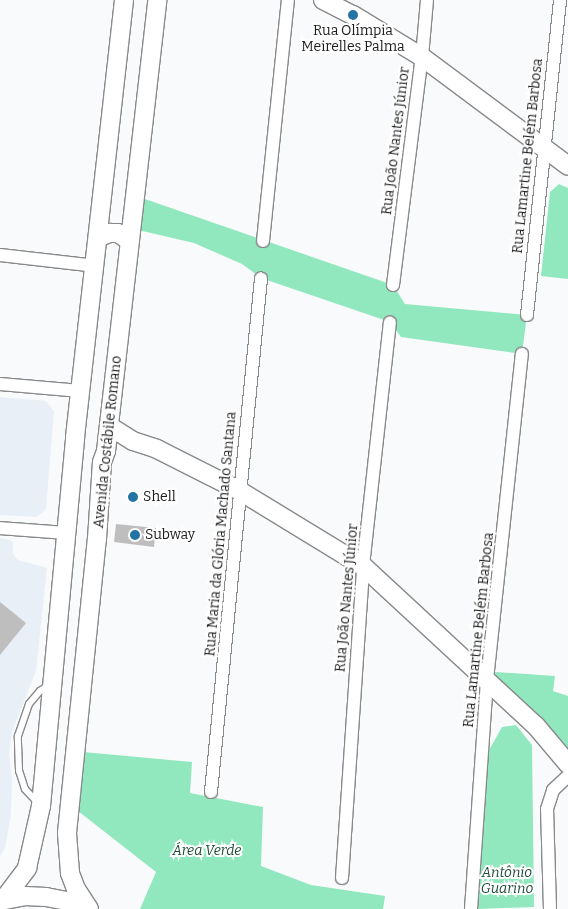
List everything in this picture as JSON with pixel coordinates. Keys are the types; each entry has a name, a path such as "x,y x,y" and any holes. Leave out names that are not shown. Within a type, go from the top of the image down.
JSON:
{"main road":[{"path":"2,900 27,868 40,806 81,392 124,0"},
{"name":"Avenida Costábile Romano","path":"89,909 76,889 70,873 67,833 104,456 109,426 157,0"},
{"path":"323,0 353,15 422,57 544,146 568,166"},
{"path":"99,237 110,233 118,233 130,241"},
{"path":"109,426 134,441 145,444 240,492 363,566 536,726 568,764"},
{"path":"75,459 82,465 89,467 104,456 134,441"},
{"path":"2,900 25,896 46,896 82,909"}],"street":[{"path":"263,241 288,0"},
{"name":"Rua João Nantes Júnior","path":"393,285 422,57 427,0"},
{"name":"Rua Lamartine Belém Barbosa","path":"527,315 560,0"},
{"path":"0,255 96,266"},
{"name":"Rua Maria da Glória Machado Santana","path":"211,792 260,278"},
{"name":"Rua João Nantes Júnior","path":"342,878 363,566 390,322"},
{"name":"Rua Lamartine Belém Barbosa","path":"471,909 488,680 522,354"},
{"path":"0,384 81,392"},
{"path":"0,528 67,533"},
{"path":"550,909 547,809 553,790 568,776"}],"lane":[{"path":"40,806 25,788 19,772 18,736 29,704 40,691 52,683"}],"shaded area":[{"path":"0,397 46,401 54,411 46,509 37,517 0,515"},
{"path":"0,538 10,540 13,543 13,554 18,560 47,568 36,671 12,732 9,755 12,778 11,816 5,847 0,857"}],"green space":[{"path":"559,184 568,188 568,279 541,276 550,192"},
{"path":"142,198 393,285 405,304 527,315 522,354 401,337 390,322 261,278 242,264 194,243 138,230"},
{"path":"495,672 555,676 553,691 568,696 568,750 562,751 496,680"},
{"name":"Antônio Guarino","path":"516,725 532,745 534,907 478,909 488,752 502,727"},
{"name":"Área Verde","path":"83,752 192,762 190,793 263,807 261,866 311,885 385,896 383,909 140,909 156,872 78,811"}],"building":[{"name":"Subway","path":"116,524 156,528 154,547 114,542"},
{"path":"0,602 26,623 0,655"}],"place":[{"name":"Rua Olímpia Meirelles Palma","path":"353,15"},
{"name":"Shell","path":"133,497"},
{"name":"Subway","path":"135,535"}]}
